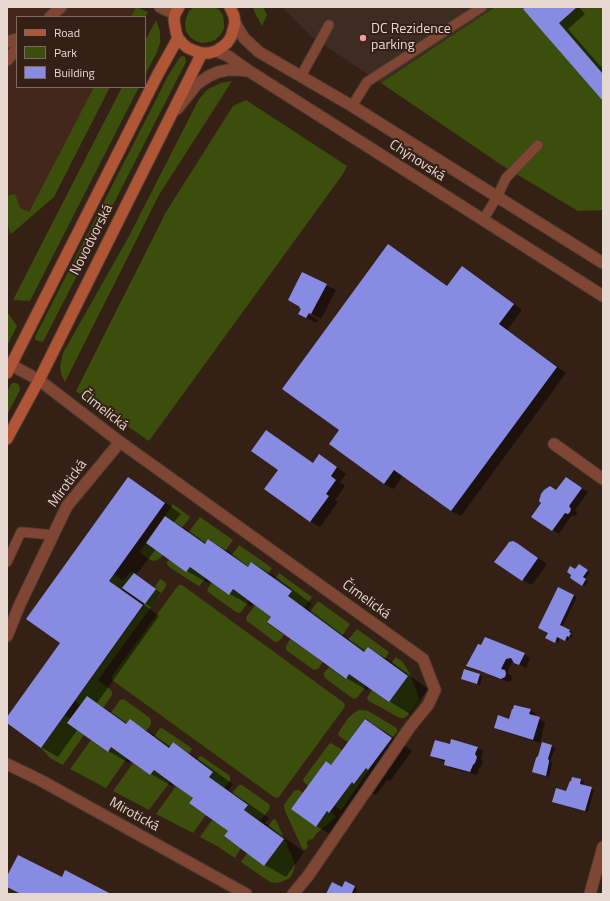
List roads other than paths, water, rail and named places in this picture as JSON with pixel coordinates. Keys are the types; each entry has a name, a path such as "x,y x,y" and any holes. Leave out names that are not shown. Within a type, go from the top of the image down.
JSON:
{"main road":[{"path":"177,11 174,26 178,38 188,48 202,53 209,53 222,47 231,37 235,23 231,8"},
{"name":"Novodvorská","path":"9,369 158,74 178,38"},
{"name":"Novodvorská","path":"7,439 39,380 202,53"}],"street":[{"path":"51,16 61,7"},
{"path":"160,7 177,11"},
{"name":"Chýnovská","path":"235,23 244,38 258,52 352,106 603,263"},
{"path":"7,60 16,50"},
{"name":"Chýnovská","path":"216,50 228,56 249,71 603,296"},
{"path":"170,117 197,84 203,80 218,72 228,70 249,71"},
{"path":"9,369 39,380"},
{"name":"Čimelická","path":"39,380 120,442 423,659 435,690 428,705 410,727 308,876 293,894"},
{"name":"Mirotická","path":"7,636 20,604 67,506 120,442"},
{"path":"554,444 603,479"},
{"name":"Mirotická","path":"7,764 40,780 246,894"},
{"path":"590,894 603,847"}],"lane":[{"path":"352,106 367,82 482,7"},
{"path":"301,76 329,25"},
{"path":"483,220 497,197 506,178 538,145"},
{"path":"7,562 21,532 53,535"}],"place":[{"name":"DC Rezidence parking","path":"363,38"}]}
